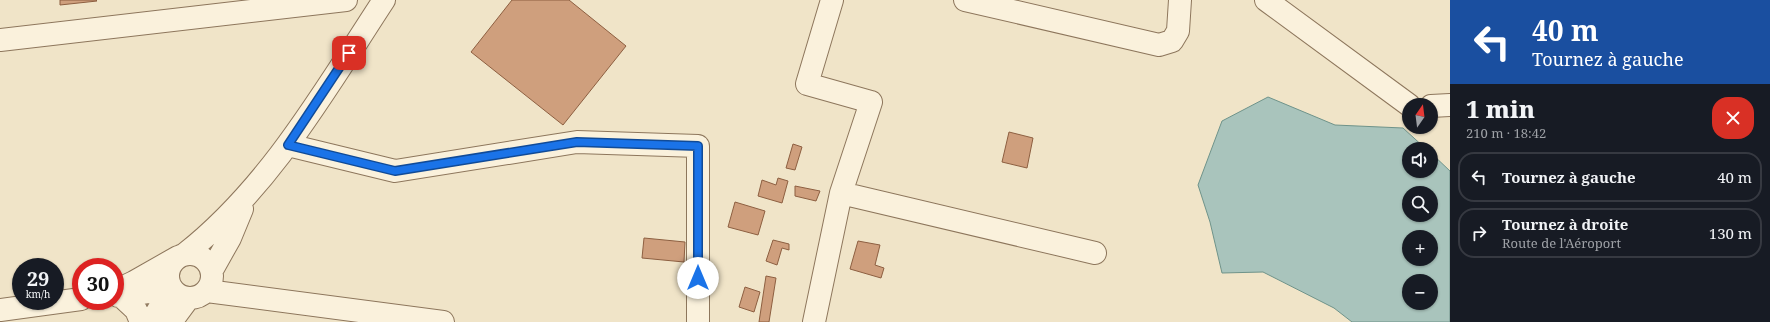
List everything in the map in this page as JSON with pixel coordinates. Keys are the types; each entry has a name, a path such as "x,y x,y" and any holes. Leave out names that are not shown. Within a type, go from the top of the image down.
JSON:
{"street":[{"path":"0,40 346,0"},
{"path":"195,287 167,275 173,262 209,236 246,198 288,145 384,0"},
{"path":"814,322 841,193 871,102 807,84 832,0"},
{"path":"966,0 1160,45 1172,41 1178,30 1180,0"},
{"path":"1266,0 1402,100"},
{"path":"1438,106 1450,105"},
{"path":"288,145 395,171 577,142 698,146 698,322"},
{"path":"841,193 1095,253"},
{"path":"171,322 230,238 246,198"},
{"path":"124,289 181,256 192,254 204,259 195,287 151,322"},
{"path":"124,293 195,287 443,322"},
{"path":"0,310 72,300"},
{"path":"124,300 136,310 141,322"}],"water":[{"path":"1268,97 1335,125 1402,128 1402,134 1410,134 1418,142 1402,142 1402,178 1438,178 1438,160 1450,171 1450,322 1352,322 1334,308 1263,272 1222,273 1210,222 1198,185 1222,121"}],"building":[{"path":"60,0 96,0 97,1 60,5"},
{"path":"512,0 569,0 626,46 563,125 471,52"},
{"path":"1009,132 1033,138 1027,168 1002,162"},
{"path":"793,144 802,147 795,170 786,168"},
{"path":"778,178 788,181 782,203 758,196 762,180 776,185"},
{"path":"795,186 820,191 816,201 795,196"},
{"path":"735,202 765,211 758,235 728,227"},
{"path":"644,238 685,242 684,262 642,258"},
{"path":"773,240 789,244 789,250 782,248 777,265 766,261"},
{"path":"858,241 880,245 875,265 884,268 881,278 850,269"},
{"path":"766,276 776,278 769,322 759,322"},
{"path":"745,287 760,292 754,312 739,307"}],"route":[{"path":"349,53 288,145 395,171 577,142 698,146 698,278"}]}
